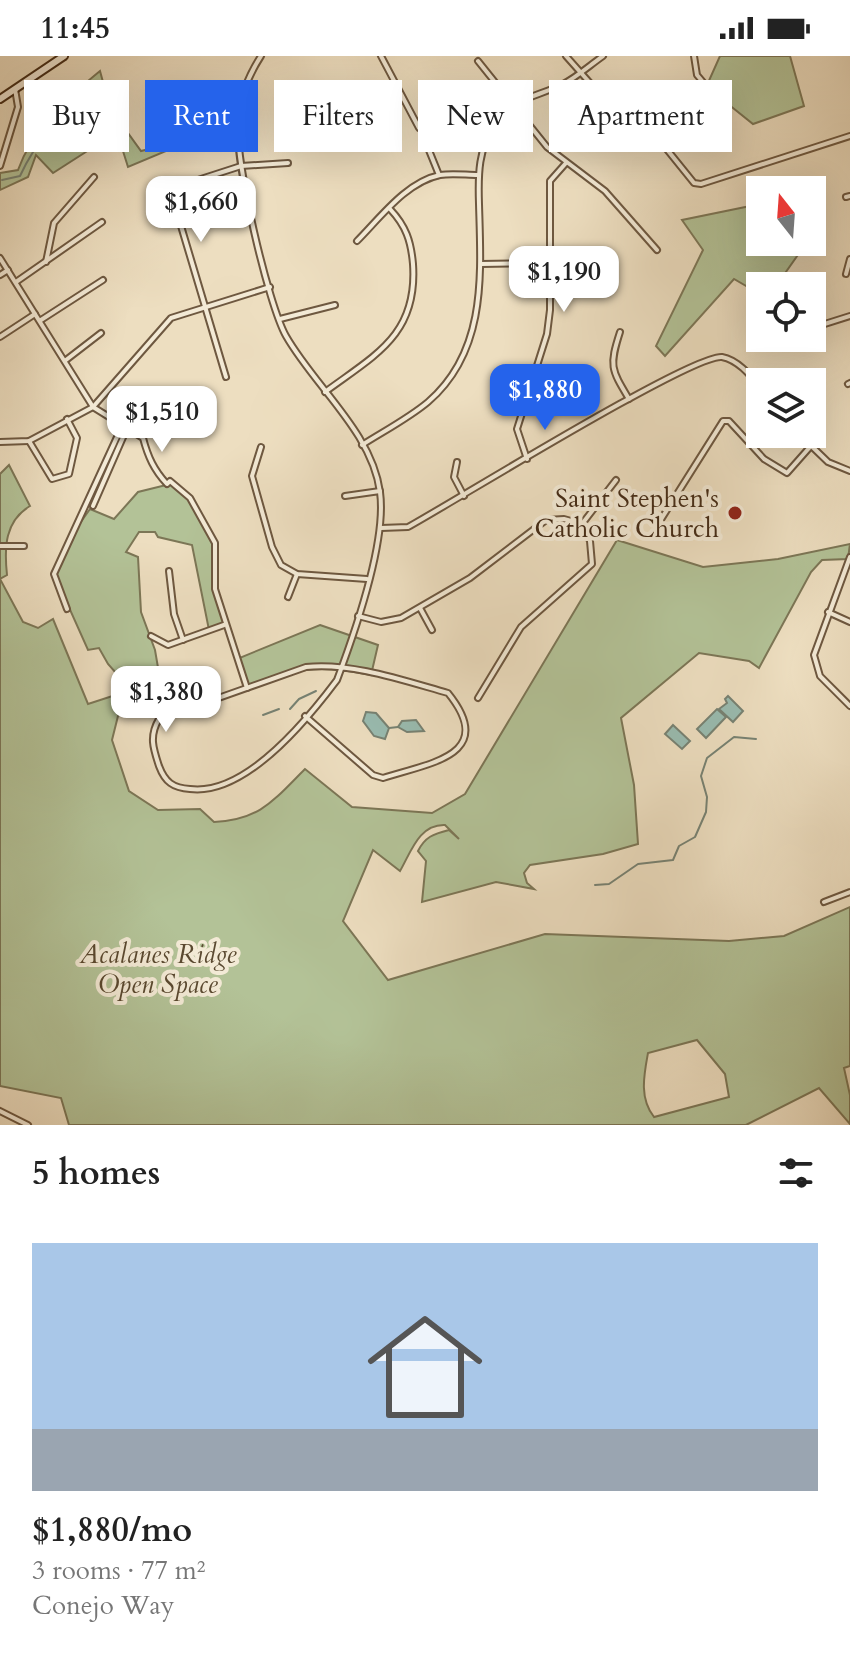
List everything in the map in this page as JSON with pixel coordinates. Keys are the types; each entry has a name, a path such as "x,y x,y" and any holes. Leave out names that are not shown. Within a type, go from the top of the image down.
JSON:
{"main road":[{"path":"0,99 64,56"}],"street":[{"path":"261,56 246,79 238,125 241,166 270,287 285,335 362,445 380,491 381,528 342,668 329,692 241,779 211,790 177,788 163,778 151,732 159,719 306,667 342,668 448,693 467,722 466,738 454,753 444,759 383,778 373,775 305,716"},
{"path":"381,56 418,126"},
{"path":"566,56 606,101 636,113 688,179 701,184 850,136"},
{"path":"533,94 563,84 603,56"},
{"path":"694,56 697,75 701,80"},
{"path":"478,61 494,80"},
{"path":"0,166 18,107 15,89"},
{"path":"533,128 547,147 605,191 657,250"},
{"path":"430,152 439,175"},
{"path":"362,445 427,402 449,380 474,328 481,264 478,175 482,152"},
{"path":"226,377 170,189 241,166 288,163"},
{"path":"527,459 517,429 547,334 551,263 550,181 566,163"},
{"path":"357,241 404,193 439,175 478,175"},
{"path":"46,263 54,223 94,177"},
{"path":"325,392 383,349 407,318 412,297 411,244 403,223 390,209"},
{"path":"16,282 102,222"},
{"path":"0,258 93,407 143,438 147,456 157,473 167,484 170,481 174,483 190,498 215,543 215,589 224,625 247,688"},
{"path":"846,274 845,266 850,259"},
{"path":"481,264 551,263"},
{"path":"0,275 8,270"},
{"path":"40,320 103,280"},
{"path":"0,442 29,441 93,407 171,318 270,287"},
{"path":"280,319 335,305"},
{"path":"0,337 35,314"},
{"path":"826,324 850,316"},
{"path":"620,332 611,359 612,371 629,399"},
{"path":"66,360 101,333"},
{"path":"381,528 408,527 629,399 713,359 721,357 737,364 746,373"},
{"path":"29,441 52,479 69,474 77,438 67,419"},
{"path":"660,521 723,421 729,421 746,439"},
{"path":"93,506 126,425"},
{"path":"67,609 54,574 126,425"},
{"path":"261,447 252,476 272,547 281,565 297,574 367,579"},
{"path":"754,448 764,459 787,473 809,448"},
{"path":"811,448 828,462 850,471"},
{"path":"457,462 454,477 464,496"},
{"path":"582,524 616,480"},
{"path":"345,496 380,491"},
{"path":"358,616 381,622 401,618 470,578 546,520 564,519 582,524 590,541 592,564 521,627 478,698"},
{"path":"0,546 24,546"},
{"path":"850,557 814,655 817,668 829,687 850,706"},
{"path":"169,571 174,614 183,640"},
{"path":"288,597 297,574"},
{"path":"420,608 432,630"},
{"path":"828,612 850,622"},
{"path":"151,636 168,645 224,625"},
{"path":"824,902 850,892"},
{"path":"0,1111 28,1125"}],"green space":[{"path":"720,56 790,56 804,106 753,124 732,107 732,80 709,80"},
{"path":"100,71 102,80 90,80"},
{"path":"129,134 141,151 164,152 128,167 123,152 129,152"},
{"path":"26,152 86,152 53,173 36,155 28,177 0,190 0,173 18,170"},
{"path":"746,207 746,256 797,256 786,272 746,272 746,286 734,279 665,356 656,346 703,250 682,220"},
{"path":"9,465 30,506 15,519 8,536 7,575 0,579 0,474"},
{"name":"Acalanes Ridge Open Space","path":"174,483 190,498 215,543 215,589 224,625 209,630 192,545 158,537 155,532 139,532 126,552 138,557 141,612 155,650 161,685 142,690 118,716 112,740 129,791 158,810 200,809 214,822 255,813 275,799 305,769 352,807 432,813 465,794 617,540 703,567 778,559 850,544 848,559 822,560 811,572 759,668 749,661 699,653 621,718 634,785 638,844 603,854 530,865 524,873 527,883 534,889 496,882 422,902 426,861 418,851 424,842 438,833 449,830 459,839 445,825 436,826 417,840 400,871 373,850 343,921 388,980 545,934 729,941 784,936 850,907 850,1066 844,1068 850,1095 850,1124 819,1088 746,1125 69,1125 61,1098 0,1086 0,579 23,622 38,628 53,619 88,704 131,690 108,664 99,648 88,650 54,574 66,543 90,509 114,519 138,492","holes":["697,1040 725,1074 729,1097 654,1117 649,1110 644,1086 648,1053"]},
{"path":"320,625 378,645 371,675 335,669 308,670 247,688 237,659"}],"water":[{"path":"728,696 743,711 733,722 719,709 727,703 725,699"},
{"path":"717,709 726,717 706,738 697,729"},
{"path":"366,712 376,713 389,728 385,739 374,736 363,721"},
{"path":"416,720 424,731 407,732 398,727 402,721"},
{"path":"673,725 690,741 682,749 665,734"}],"waterway":[{"path":"2,180 20,176 33,152"},
{"path":"290,709 299,699 316,691"},
{"path":"263,715 279,709"},
{"path":"389,728 398,727"},
{"path":"595,885 609,884 638,864 673,860 679,846 695,837 706,812 707,797 701,776 707,758 734,737 756,739"}],"place":[{"name":"Saint Stephen's Catholic Church","path":"735,513"}]}
